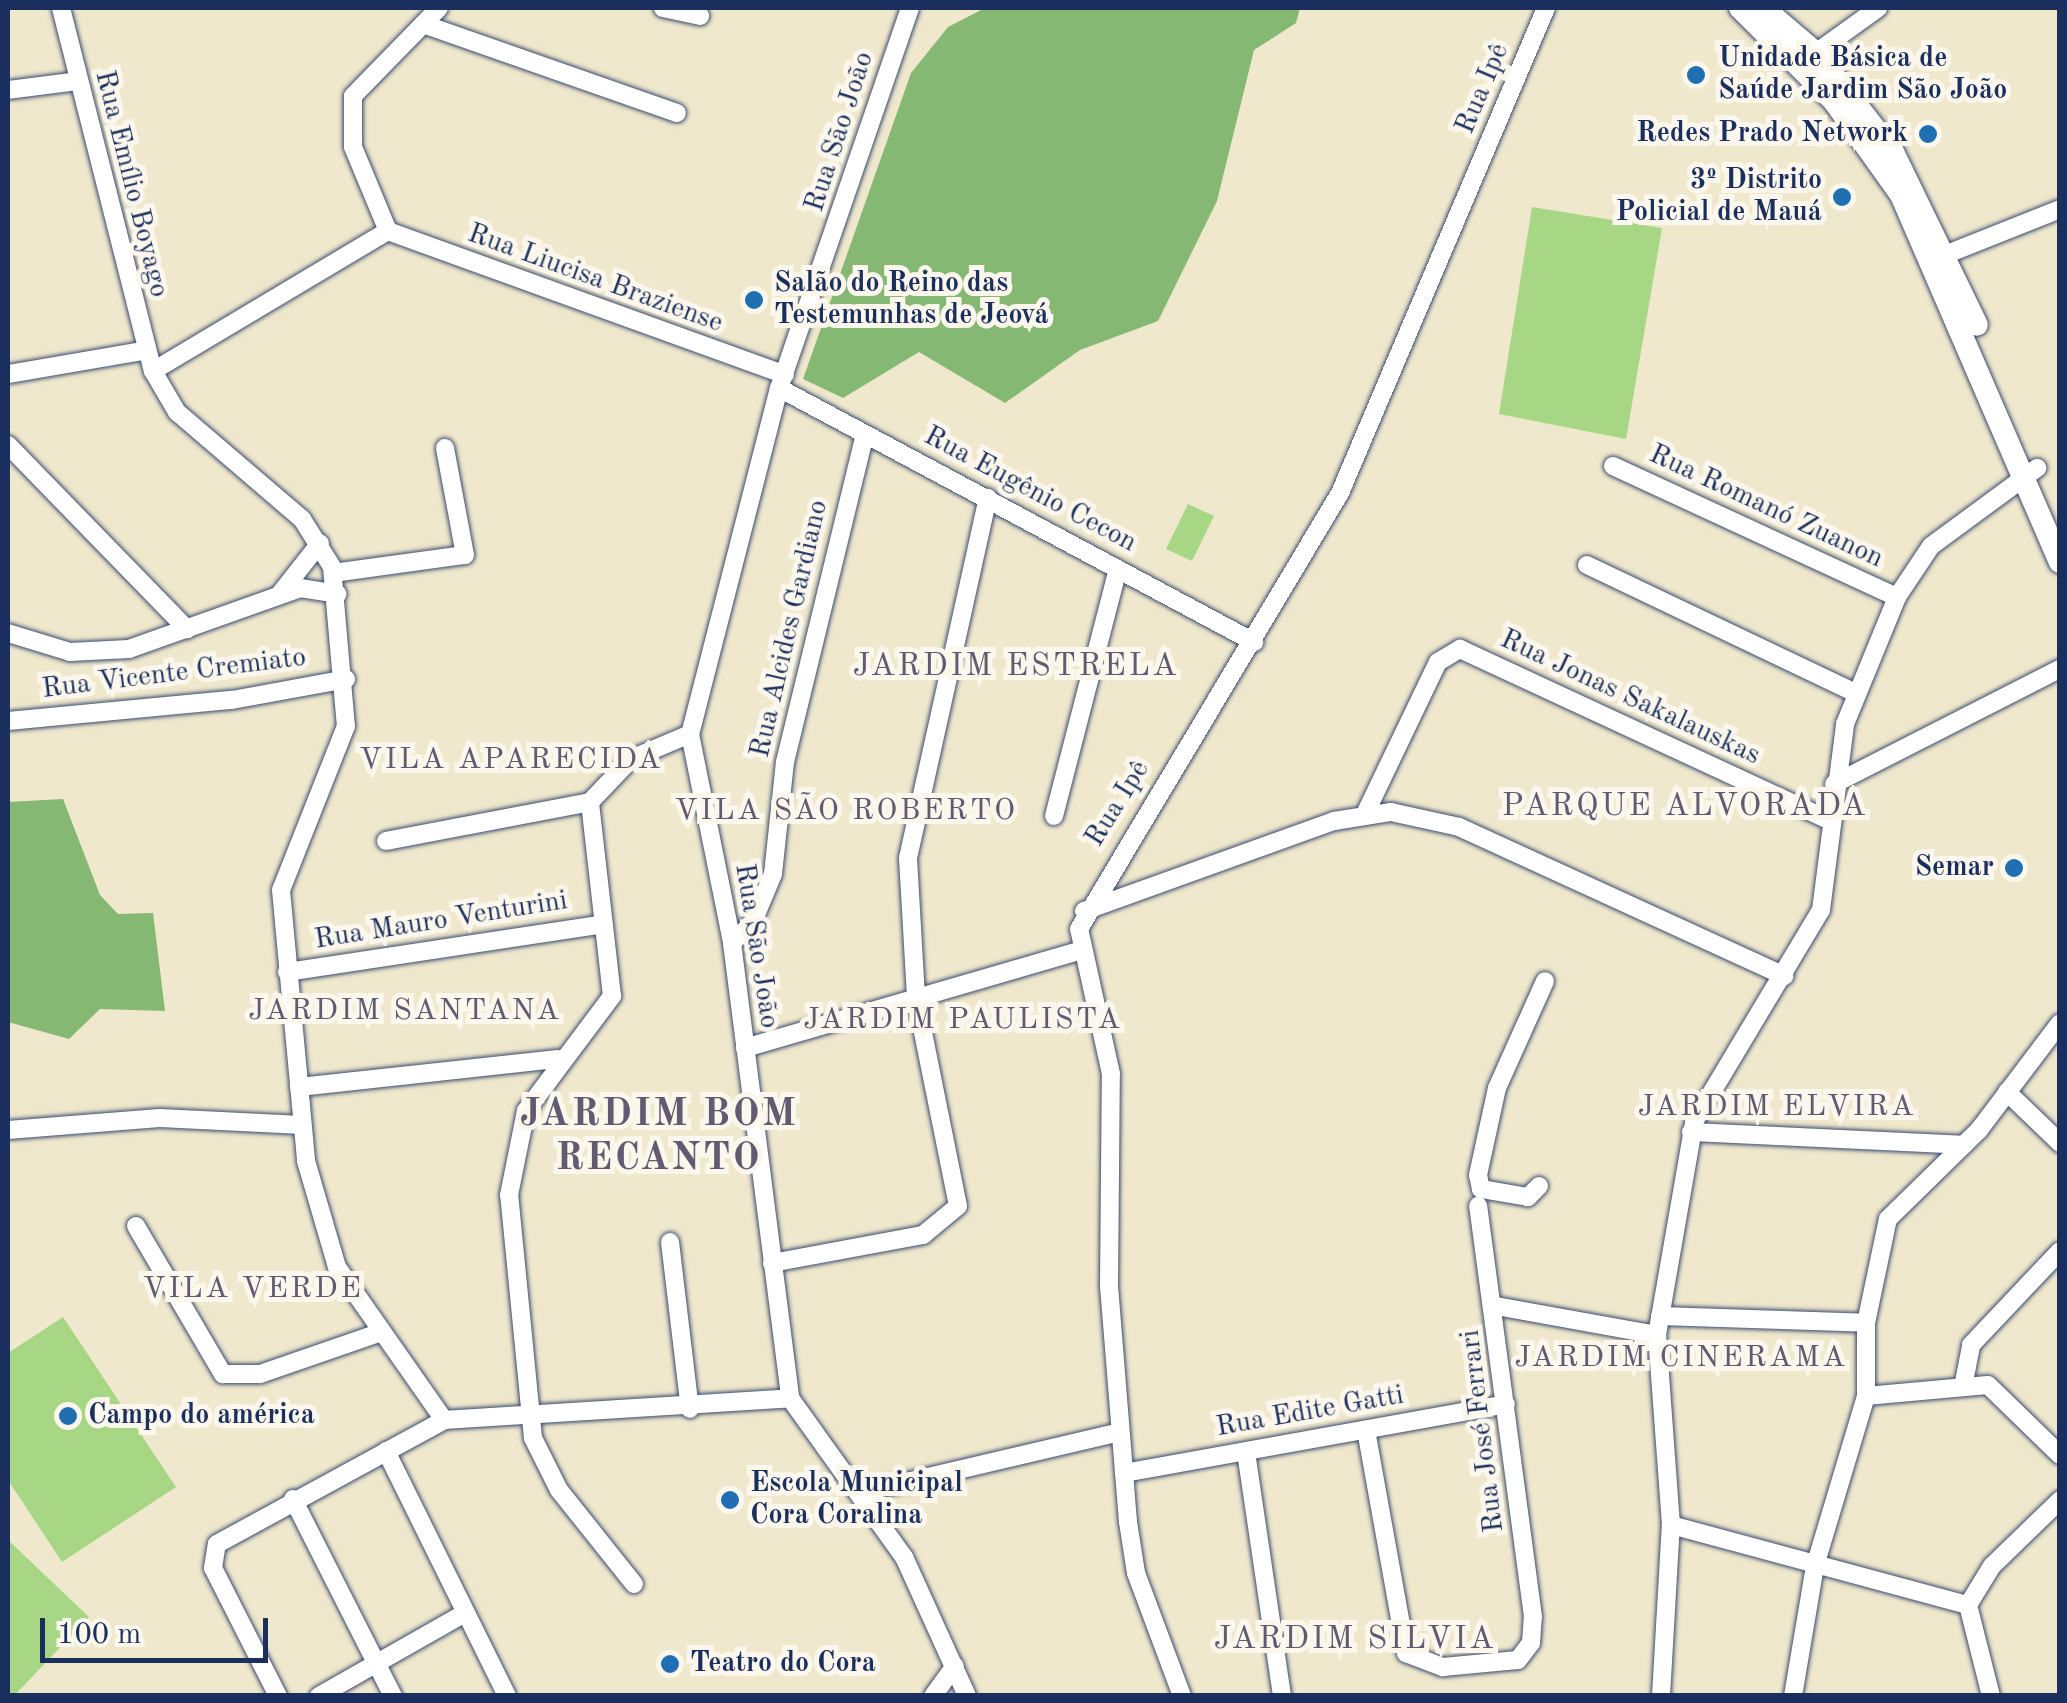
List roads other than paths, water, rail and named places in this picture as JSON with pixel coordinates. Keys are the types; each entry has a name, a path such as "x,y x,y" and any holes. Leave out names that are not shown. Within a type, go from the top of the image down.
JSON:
{"main road":[{"path":"1740,8 1809,58 1901,195 2032,472 2060,522"},
{"path":"1762,8 1893,152 1947,254 2032,472 2060,562"}],"street":[{"name":"Rua Emílio Boyago","path":"62,8 143,352 152,371 177,412 273,490 320,543 334,573 346,678 332,777 282,875 302,1125 324,1240 381,1332 444,1420"},
{"path":"152,371 388,230 353,147 350,116 362,84 439,8"},
{"path":"663,8 700,16"},
{"name":"Rua São João","path":"910,8 782,381 690,734 732,943 790,1398 904,1557 967,1696"},
{"name":"Rua Ipê","path":"1182,1696 1136,1573 1109,1288 1112,1074 1078,951 1084,911 1254,642 1340,493 1546,8"},
{"path":"1809,58 1878,8"},
{"path":"422,24 677,113"},
{"path":"8,90 78,81"},
{"path":"1947,254 2060,209"},
{"name":"Rua Liucisa Braziense","path":"388,230 782,381"},
{"path":"8,374 143,352"},
{"name":"Rua Eugênio Cecon","path":"782,381 865,435 1254,642"},
{"name":"Rua Alcides Gardiano","path":"732,943 753,922 773,874 785,762 865,435"},
{"path":"8,446 187,630"},
{"path":"334,573 465,554 445,448"},
{"name":"Rua Romanó Zuanon","path":"1613,466 1897,597"},
{"path":"1661,1696 1670,1525 1657,1335 1691,1132 1821,910 1834,784 1856,694 1897,597 1931,546 2032,472"},
{"path":"772,1264 923,1235 958,1206 916,997 911,829 988,498"},
{"path":"278,595 320,543"},
{"path":"1587,565 1856,694"},
{"path":"1054,816 1118,569"},
{"path":"8,633 98,651 187,630 300,588 338,594"},
{"name":"Rua Jonas Sakalauskas","path":"1366,812 1438,662 1460,649 1831,821"},
{"path":"1834,784 2060,669"},
{"name":"Rua Vicente Cremiato","path":"8,721 232,700 346,678"},
{"path":"386,841 590,802 630,760 690,734"},
{"path":"590,802 608,1007 558,1059 526,1112 512,1170 528,1420 542,1464 634,1584"},
{"path":"1084,911 1366,812 1459,827 1784,976"},
{"name":"Rua Mauro Venturini","path":"287,972 603,924"},
{"path":"745,1048 1078,951"},
{"path":"1539,1186 1528,1197 1481,1189 1478,1175 1498,1088 1545,981"},
{"path":"1793,1696 1815,1566 1866,1396 1866,1323 1888,1219 1964,1145 2060,1023"},
{"path":"299,1087 558,1059"},
{"path":"2007,1092 2060,1143"},
{"path":"8,1130 160,1118 302,1125"},
{"path":"1691,1132 1964,1145"},
{"name":"Rua José Ferrari","path":"1366,1430 1406,1653 1424,1665 1508,1664 1526,1654 1533,1617 1496,1306 1478,1206"},
{"path":"136,1226 223,1374 260,1374 381,1332"},
{"path":"670,1242 690,1409"},
{"path":"1964,1382 1971,1345 2060,1251"},
{"path":"1496,1306 1657,1335"},
{"path":"1660,1316 1866,1323"},
{"path":"1866,1396 1964,1382 1988,1385 2060,1456"},
{"path":"278,1696 213,1568 221,1538 444,1420 528,1420 790,1398"},
{"name":"Rua Edite Gatti","path":"1124,1473 1506,1404"},
{"path":"860,1492 1120,1432"},
{"path":"386,1451 506,1696"},
{"path":"1246,1452 1282,1696"},
{"path":"293,1499 393,1696"},
{"path":"1991,1696 1968,1605 1992,1566 2060,1500"},
{"path":"1670,1525 1968,1605"},
{"path":"319,1696 466,1614"},
{"path":"933,1696 955,1666"}],"place":[{"name":"Unidade Básica de Saúde Jardim São João","path":"1696,75"},
{"name":"Redes Prado Network","path":"1928,134"},
{"name":"3º Distrito Policial de Mauá","path":"1842,197"},
{"name":"Salão do Reino das Testemunhas de Jeová","path":"754,300"},
{"name":"Semar","path":"2014,868"},
{"name":"Campo do américa","path":"68,1416"},
{"name":"Escola Municipal Cora Coralina","path":"730,1500"},
{"name":"Teatro do Cora","path":"670,1664"}],"district":[{"name":"JARDIM ESTRELA","path":"1016,667"},
{"name":"VILA APARECIDA","path":"511,760"},
{"name":"PARQUE ALVORADA","path":"1685,807"},
{"name":"VILA SÃO ROBERTO","path":"846,811"},
{"name":"JARDIM SANTANA","path":"405,1011"},
{"name":"JARDIM PAULISTA","path":"963,1020"},
{"name":"JARDIM ELVIRA","path":"1777,1107"},
{"name":"JARDIM BOM RECANTO","path":"659,1138"},
{"name":"VILA VERDE","path":"253,1289"},
{"name":"JARDIM CINERAMA","path":"1681,1358"},
{"name":"JARDIM SILVIA","path":"1355,1640"}]}
